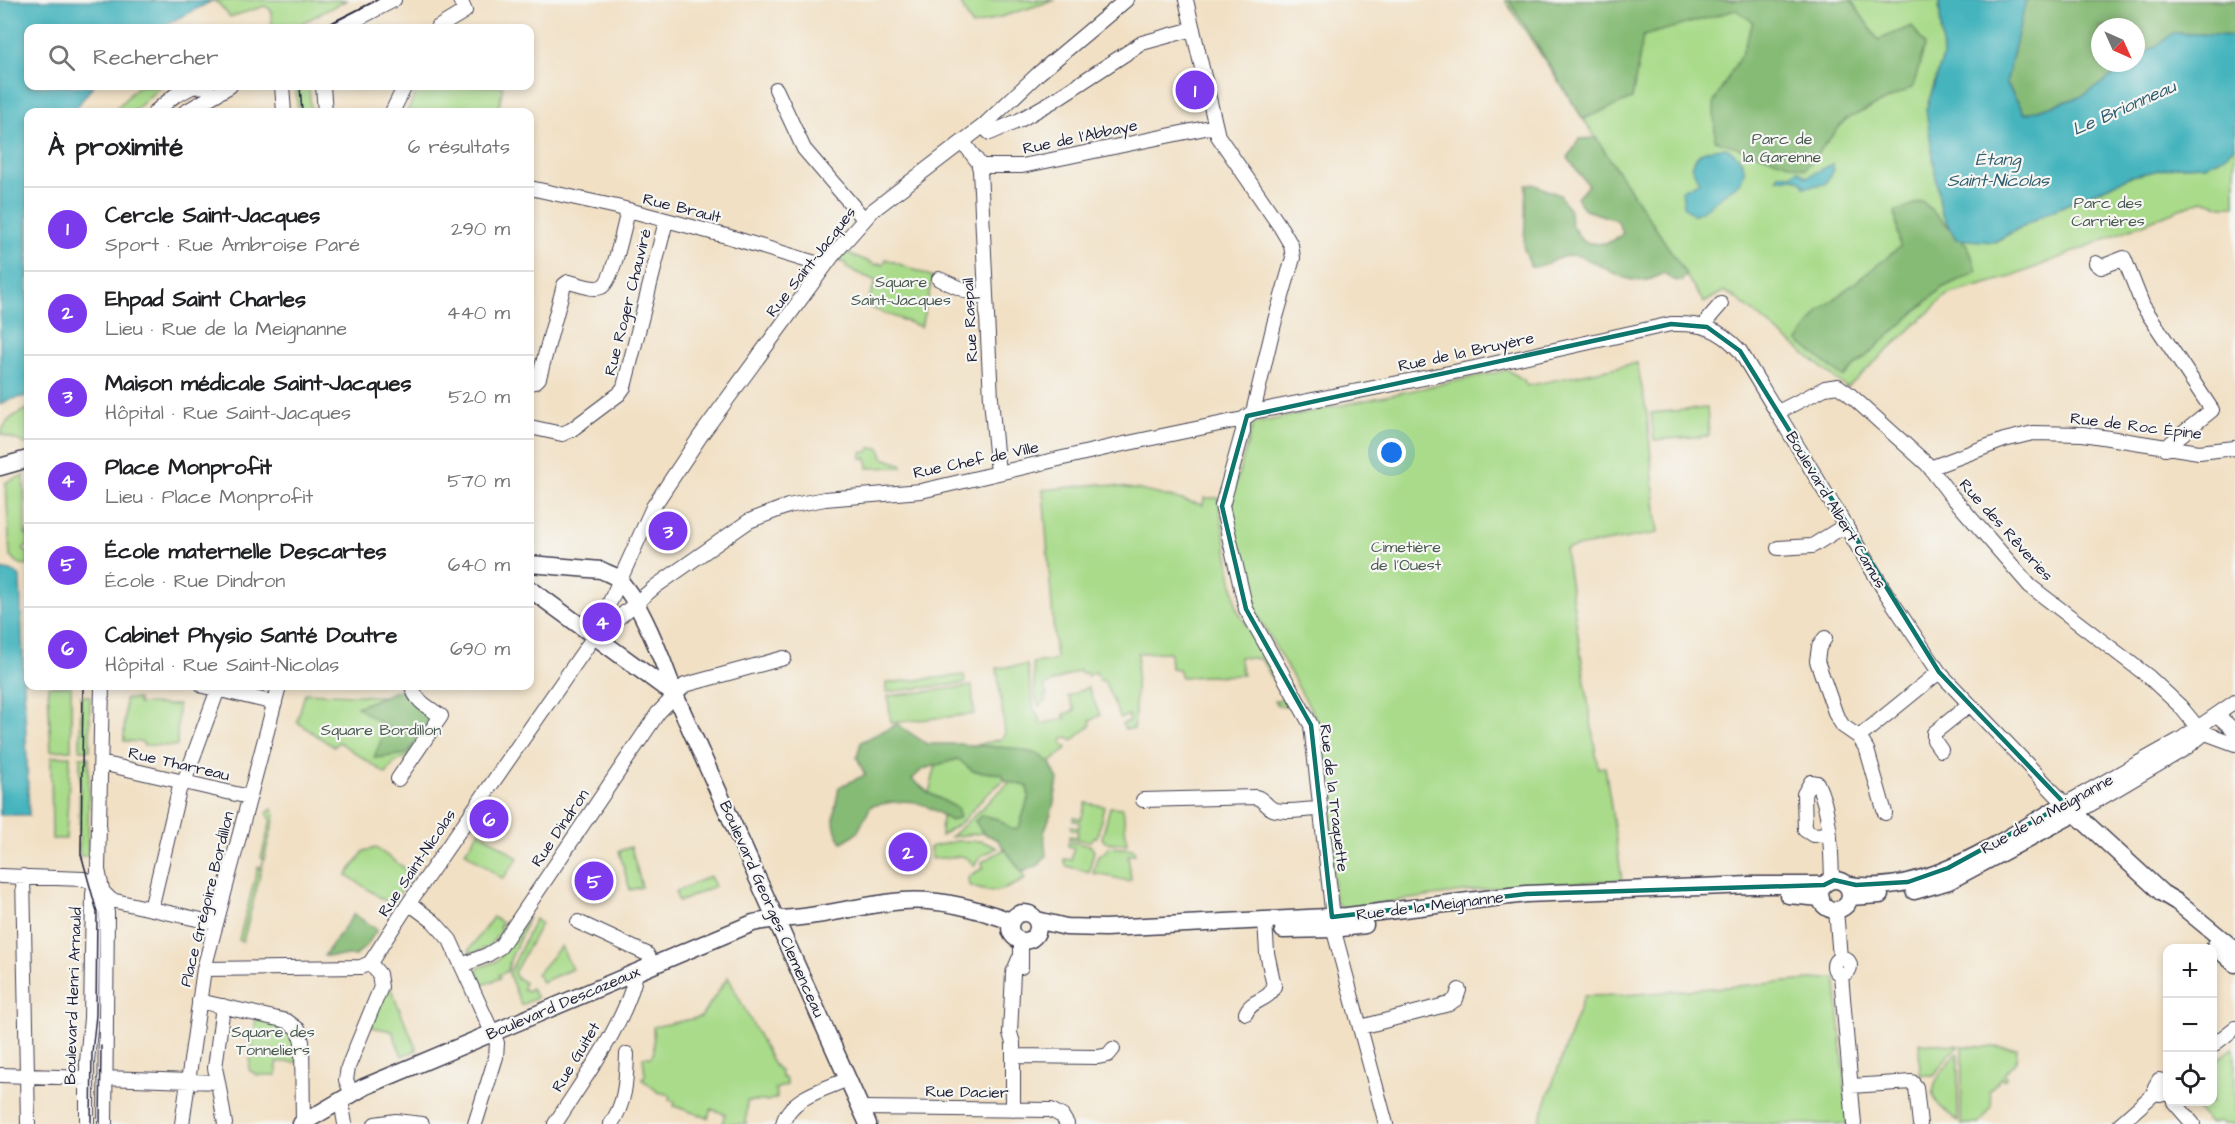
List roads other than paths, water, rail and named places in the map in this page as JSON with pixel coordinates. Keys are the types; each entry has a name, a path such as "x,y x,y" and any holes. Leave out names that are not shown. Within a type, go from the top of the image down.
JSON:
{"main road":[{"path":"0,467 24,460"},
{"path":"534,564 601,570 614,576 620,582"},
{"name":"Boulevard Georges Clemenceau","path":"620,582 635,604 665,666 675,695 867,1124"},
{"path":"534,592 675,695"},
{"name":"Rue de la Meignanne","path":"1032,932 1100,938 1265,925 1333,923 1526,894 1750,885 1897,895 1936,886 1957,877 2070,809"},
{"name":"Boulevard Albert Camus","path":"2070,809 2162,893 2177,902 2235,950"},
{"path":"1835,889 1846,906 1836,910"},
{"name":"Boulevard Albert Camus","path":"2162,893 2172,907 2235,964"},
{"path":"776,918 802,917 902,901 922,901 955,905 1011,921"},
{"path":"1022,912 1033,915 1032,932 1017,939 1011,932 1011,921 1022,912"},
{"name":"Boulevard Descazeaux","path":"302,1123 347,1097 753,923 776,918"}],"street":[{"path":"348,24 394,0"},
{"path":"443,24 465,10 460,0"},
{"name":"Rue Saint-Jacques","path":"595,635 653,507 701,435 825,266 864,219 983,126 1039,73 1126,0"},
{"name":"Rue de la Traquette","path":"1186,0 1220,139 1291,245 1293,258 1222,506 1246,609 1311,725 1333,923 1386,1124"},
{"path":"983,126 990,133 1001,129 1053,101 1136,46 1193,29"},
{"path":"776,89 804,148 864,219"},
{"path":"159,108 180,90"},
{"path":"169,98 186,90"},
{"path":"192,108 223,90"},
{"path":"282,90 284,108"},
{"path":"323,90 325,108"},
{"path":"394,108 403,90"},
{"name":"Rue de l'Abbaye","path":"980,166 1022,166 1215,126"},
{"path":"963,142 980,166"},
{"name":"Rue Raspail","path":"980,166 991,399 998,473"},
{"name":"Rue Brault","path":"534,189 586,199 730,237 825,266"},
{"path":"534,382 539,378 564,285 572,282 599,288 604,285 610,275 628,211"},
{"name":"Rue Roger Chauviré","path":"534,428 562,434 571,430 619,394 624,387 666,221"},
{"path":"2096,263 2101,267 2124,258 2143,306 2212,410 2170,442 2166,449"},
{"path":"939,279 986,299"},
{"path":"1702,326 1721,304"},
{"name":"Rue de la Bruyère","path":"1248,415 1671,324 1702,326"},
{"name":"Boulevard Albert Camus","path":"1702,326 1728,337 1740,351 1886,593 1939,672 2070,809"},
{"name":"Rue des Rêveries","path":"1778,412 1825,387 1838,386 1908,446 2030,586 2150,677 2202,730"},
{"name":"Rue Chef de Ville","path":"595,635 656,586 754,518 805,502 921,491 1248,415"},
{"name":"Rue de Roc Épine","path":"1931,470 2004,440 2034,434 2083,434 2166,449 2199,452 2235,448"},
{"path":"1778,548 1812,546 1846,525"},
{"name":"Rue Saint-Nicolas","path":"370,963 595,635"},
{"path":"1826,638 1819,647 1817,661 1836,715 1843,726 1859,737 1867,750 1885,813"},
{"name":"Rue Dindron","path":"462,965 500,947 658,713 675,695 688,684 784,658"},
{"path":"1859,737 1939,672"},
{"name":"Boulevard Henri Arnauld","path":"87,1124 102,690"},
{"path":"151,909 179,790 218,690"},
{"path":"222,690 275,703"},
{"name":"Place Grégoire Bordillon","path":"182,1124 204,969 278,690"},
{"path":"398,778 441,716 418,700 412,690"},
{"name":"Rue de la Meignanne","path":"2070,809 2186,748 2202,730 2225,716 2235,702"},
{"path":"1941,750 1934,740 1934,733 1969,705"},
{"path":"2225,716 2235,731"},
{"path":"2202,730 2235,744"},
{"name":"Rue Tharreau","path":"101,763 249,797"},
{"path":"1143,800 1256,796 1263,799 1271,809 1277,811 1320,809"},
{"path":"1828,834 1835,889"},
{"path":"0,876 95,881 111,900 215,923"},
{"path":"24,876 28,1124"},
{"name":"Boulevard Henri Arnauld","path":"95,881 106,913 105,1124"},
{"path":"409,903 442,929 450,940 497,1043 496,1057 476,1124"},
{"path":"1836,910 1840,958 1850,964 1849,971 1841,975 1854,1124"},
{"path":"578,922 647,954 653,965"},
{"path":"1246,1013 1252,1004 1268,996 1274,986 1267,953 1265,925"},
{"path":"1013,1110 1013,1050 1017,1034 1021,981 1019,960 1032,932"},
{"path":"204,969 361,967 370,963 379,974 381,987 348,1067 345,1124"},
{"name":"Rue Guitet","path":"555,1124 630,997 636,973"},
{"path":"1361,1027 1449,1004 1456,999 1459,990"},
{"path":"199,1001 287,1021 299,1030 302,1034 302,1123"},
{"path":"223,1006 215,1068 225,1124"},
{"path":"2217,1042 2234,1028"},
{"path":"1013,1050 1098,1057 1108,1055 1113,1050"},
{"path":"611,1124 617,1115 626,1090 627,1054"},
{"path":"0,1075 87,1078"},
{"path":"105,1078 218,1082"},
{"path":"783,1124 785,1116 795,1104 848,1079"},
{"path":"1851,1086 1912,1082 1916,1087 1920,1124"},
{"path":"2120,1124 2163,1095"},
{"path":"2178,1106 2193,1124"},
{"name":"Rue Dacier","path":"860,1108 1051,1110 1066,1121"},
{"path":"375,1124 396,1121 422,1124"}],"water":[{"path":"0,0 212,1 167,24 24,24 24,90 90,90 76,108 24,108 24,397 8,400 0,405"},
{"name":"Étang Saint-Nicolas","path":"1939,0 2026,0 2006,83 2025,114 2083,96 2118,72 2145,72 2145,53 2175,33 2235,36 2235,146 2225,156 2205,165 2179,166 2131,176 2043,215 1994,242 1956,239 1941,212 1926,110 1943,57"},
{"path":"1726,148 1740,159 1744,174 1734,188 1693,215 1684,206 1682,190 1699,182 1691,166 1701,153"},
{"path":"1832,164 1834,170 1825,184 1804,187 1802,182 1794,178 1777,179 1779,174 1791,175 1798,170 1807,177"},
{"path":"0,569 15,572 20,577 29,815 0,815"}],"tram line":[{"path":"330,24 377,0"},
{"path":"300,90 302,108"},
{"path":"83,690 81,854 97,912 96,1015 92,1053 91,1124"},
{"path":"100,1124 101,1046"}],"place":[{"name":"Cercle Saint-Jacques","path":"1195,90"},
{"name":"Maison médicale Saint-Jacques","path":"668,531"},
{"name":"Place Monprofit","path":"602,622"},
{"name":"Cabinet Physio Santé Doutre","path":"489,819"},
{"name":"Ehpad Saint Charles","path":"908,852"},
{"name":"École maternelle Descartes","path":"594,881"}],"water label":[{"name":"Le Brionneau","path":"2124,108"}],"park label":[{"name":"Parc de la Garenne","path":"1782,148"},
{"name":"Parc des Carrières","path":"2108,212"},
{"name":"Square Saint-Jacques","path":"901,291"},
{"name":"Cimetière de l'Ouest","path":"1406,556"},
{"name":"Square Bordillon","path":"381,730"},
{"name":"Square des Tonneliers","path":"273,1041"}]}
